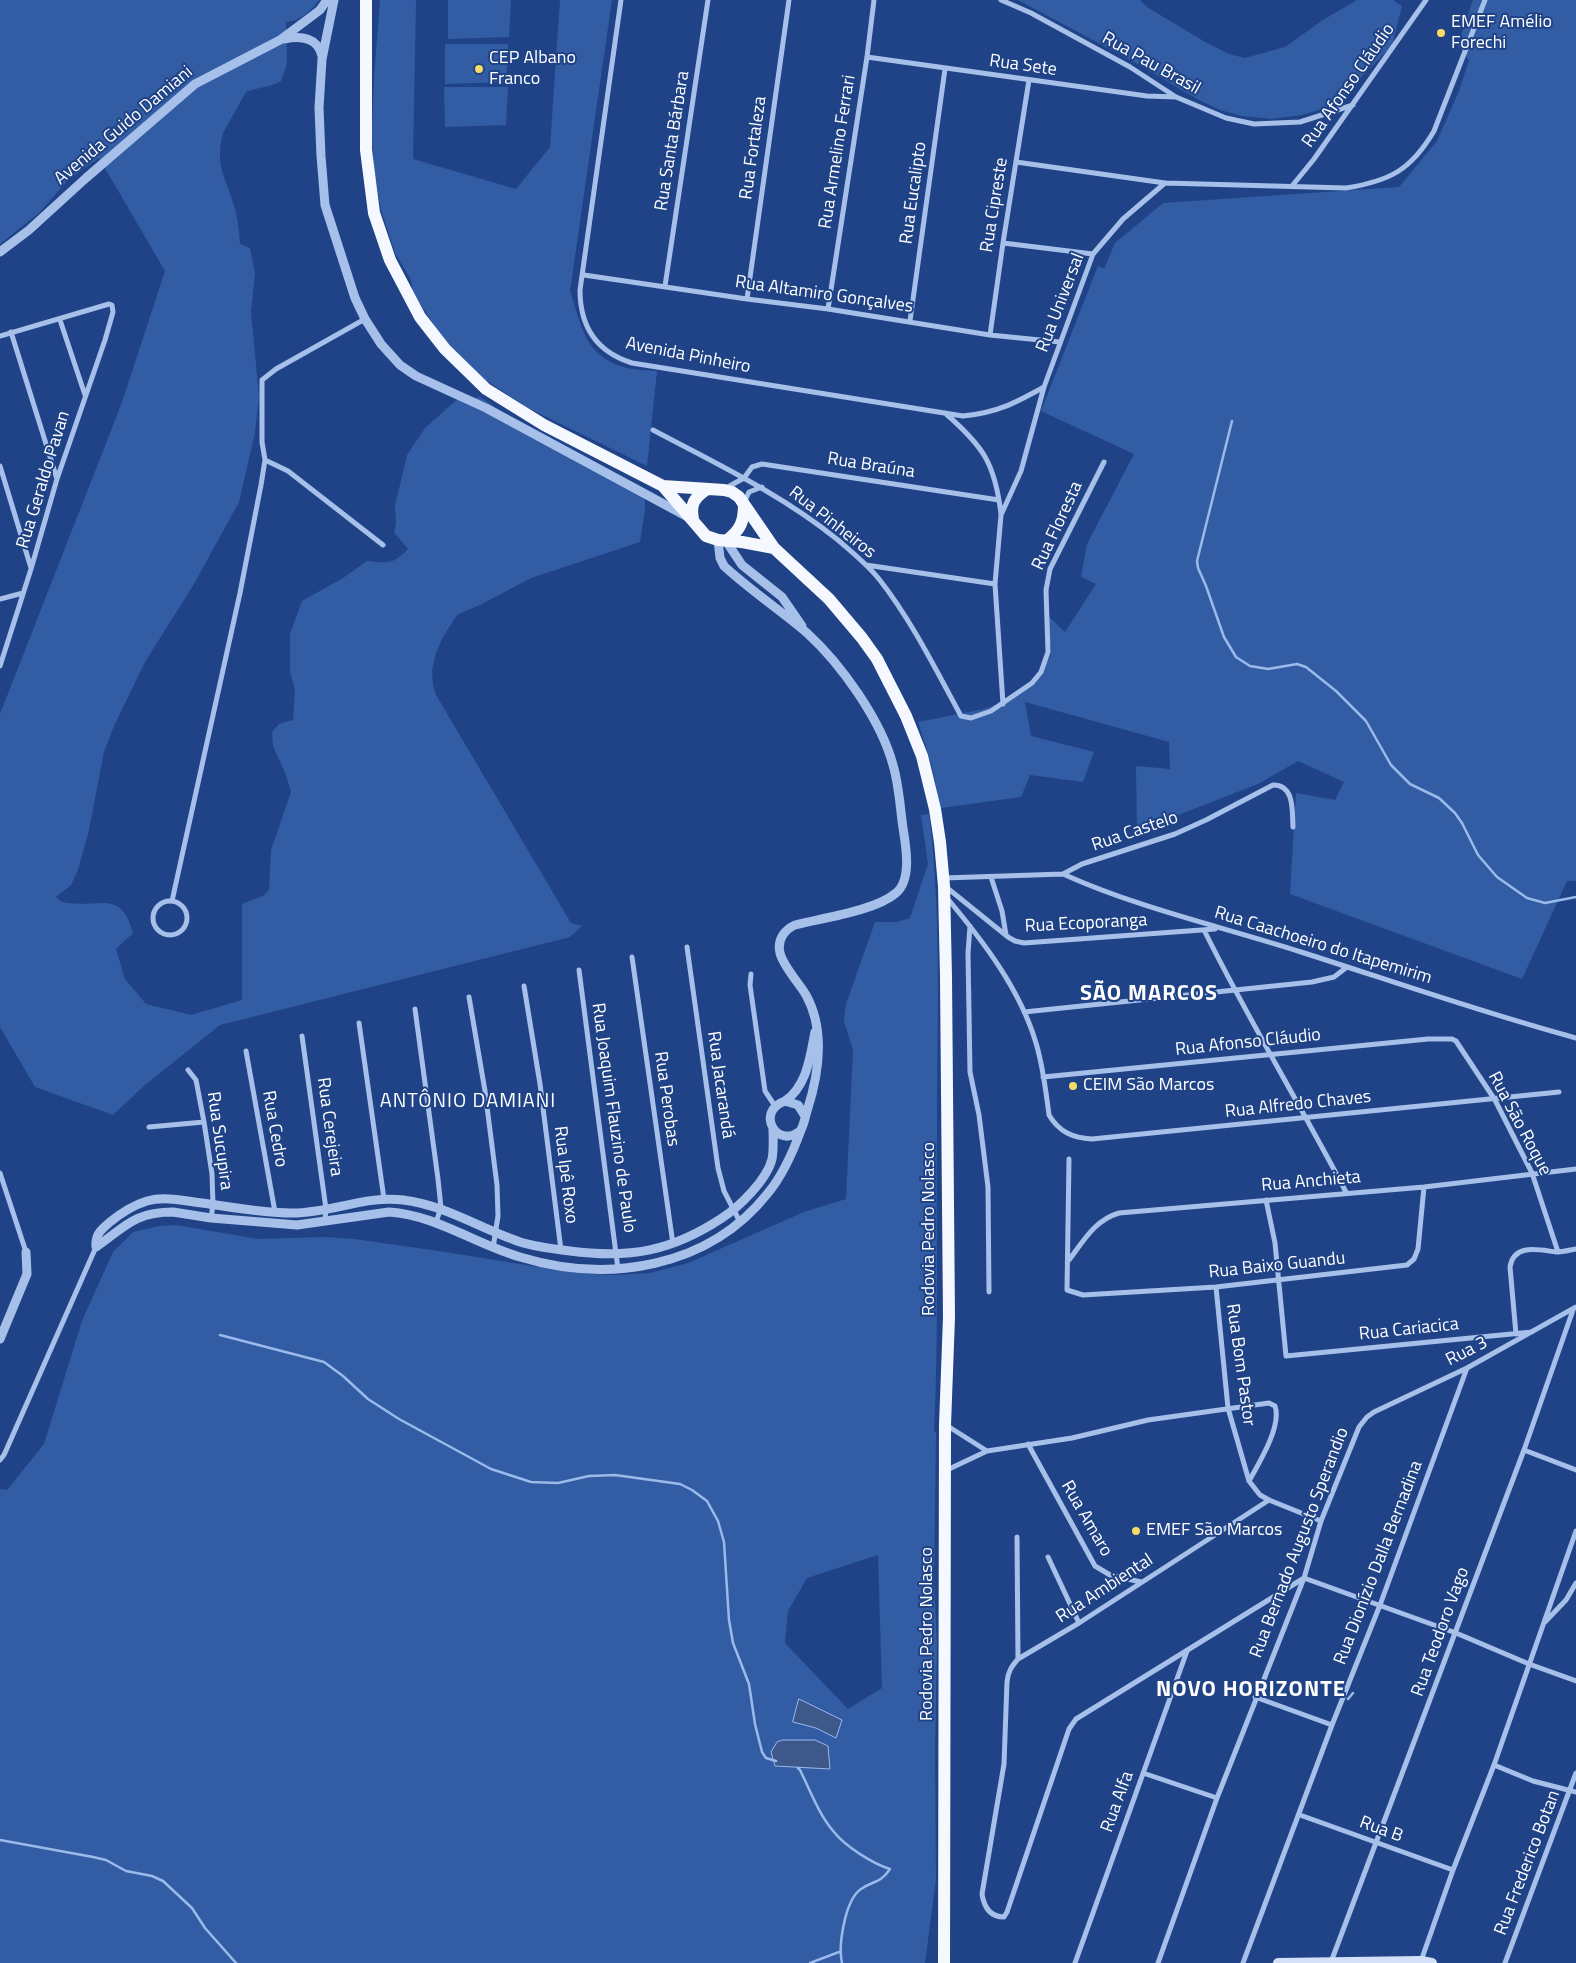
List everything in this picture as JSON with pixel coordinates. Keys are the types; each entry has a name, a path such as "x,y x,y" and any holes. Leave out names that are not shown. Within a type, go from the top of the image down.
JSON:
{"highway":[{"path":"366,0 366,150 374,213 390,260 420,317 458,363 486,388 544,425 663,486 706,536 774,548"},
{"path":"366,92 374,0"},
{"path":"663,486 724,490"},
{"path":"693,520 691,505 695,498 706,489"},
{"name":"Rodovia Pedro Nolasco","path":"724,490 732,492 744,504 774,548 812,582 842,614 877,660 906,716 922,756 935,809 944,886 949,1317 945,1470 944,1963"},
{"path":"722,540 739,531 744,519 744,504"}],"main road":[{"path":"1278,1963 1426,1962"}],"street":[{"name":"Avenida Guido Damiani","path":"0,252 29,230 195,84 280,40 320,10 327,0"},
{"path":"334,0 322,58 319,108 325,205 348,281 365,319 381,344 408,371 429,383 486,408 693,520"},
{"name":"Avenida Pinheiro","path":"621,0 584,275 580,290 581,306 589,330 602,347 624,360 963,416 984,414 1015,403 1044,387"},
{"name":"Rua Santa Bárbara","path":"665,286 708,0"},
{"name":"Rua Fortaleza","path":"747,299 789,0"},
{"name":"Rua Armelino Ferrari","path":"828,309 874,0"},
{"name":"Rua Pau Brasil","path":"1000,0 1031,13 1130,67 1176,97 1226,118 1254,124 1300,122 1353,105"},
{"name":"Rua Afonso Cláudio","path":"1292,186 1353,105 1426,0"},
{"path":"1016,162 1165,183 1346,188 1366,184 1394,174 1405,167 1422,151 1434,131 1485,0"},
{"name":"Avenida Guido Damiani","path":"280,40 295,36 311,40 317,45 322,58"},
{"name":"Rua Sete","path":"867,57 1147,96 1176,97"},
{"name":"Rua Eucalipto","path":"910,321 945,69"},
{"name":"Rua Cipreste","path":"990,335 1002,243 1029,80"},
{"name":"Rua Universal","path":"1003,704 995,584 1001,515 1021,471 1044,387 1093,254 1123,219 1165,183"},
{"path":"1002,243 1093,254"},
{"name":"Rua Altamiro Gonçalves","path":"584,275 910,321 990,335 1060,342"},
{"name":"Rua Geraldo Pavan","path":"0,666 31,570 57,479 110,323 113,312 112,305 109,304 60,320"},
{"path":"172,901 240,593 265,460 262,442 262,380 276,368 365,319"},
{"path":"0,336 60,320 86,396"},
{"path":"11,332 57,479"},
{"path":"945,413 966,432 986,456 992,470 1001,515"},
{"name":"Rua Pinheiros","path":"653,430 762,487 820,526 866,565 879,579 911,626 961,716"},
{"path":"265,460 288,471 383,545"},
{"name":"Rua Floresta","path":"961,716 977,718 1003,704 1036,679 1045,664 1048,652 1046,590 1050,569 1104,462"},
{"name":"Rua Braúna","path":"724,490 744,478 748,470 757,465 774,465 999,500"},
{"path":"0,466 31,570"},
{"path":"744,504 749,492 762,487"},
{"path":"0,1460 4,1455 96,1247 125,1226 146,1214 173,1212 211,1218 297,1225 388,1212 400,1212 436,1222 494,1248 522,1258 558,1266 618,1270 677,1258 710,1244 740,1223 770,1192 793,1150 801,1130 818,1069 819,1042 816,1024 806,996 780,954 779,943 790,927 795,925 872,906 884,901 901,887 907,864 893,766 885,742 868,709 827,653 806,633 724,566 720,558 722,540"},
{"path":"722,540 742,565 782,597 806,633"},
{"path":"866,565 995,584"},
{"path":"0,599 23,593"},
{"name":"Rua Castelo","path":"944,886 991,877 1063,874 1082,864 1175,834 1273,785 1282,786 1289,792 1292,804 1293,827"},
{"name":"Rua Caachoeiro do Itapemirim","path":"1063,874 1218,929 1263,941 1576,1038"},
{"path":"991,877 1002,910 1006,936"},
{"path":"944,886 998,965 1024,1012 1037,1046 1044,1078"},
{"name":"Rua Ecoporanga","path":"944,886 1006,936 1015,941 1034,943 1218,929"},
{"path":"172,901 181,904 187,917 182,931 178,934 168,935 159,932 156,928 153,914 162,903 172,901"},
{"path":"970,926 968,953 970,1072 979,1115 988,1187 989,1292"},
{"path":"1204,930 1234,990 1307,1118 1346,1192"},
{"name":"Rua Jacarandá","path":"687,947 718,1168 722,1185 740,1223"},
{"name":"Rua Perobas","path":"632,957 673,1244"},
{"path":"1024,1012 1325,980 1334,978 1347,967"},
{"name":"Rua Joaquim Flauzino de Paulo","path":"579,970 618,1270"},
{"path":"751,974 750,985 765,1091 775,1106"},
{"name":"Rua Ipê Roxo","path":"524,986 540,1084 561,1250"},
{"path":"469,998 485,1091 498,1185 499,1208 494,1248"},
{"path":"415,1009 440,1208 436,1222"},
{"path":"359,1023 384,1200"},
{"path":"96,1247 95,1239 98,1232 126,1210 148,1201 172,1199 292,1213 402,1199 440,1208 519,1242 561,1250 617,1255 642,1252 673,1244 699,1233 733,1211 755,1188 769,1166 773,1154 773,1128 770,1117 775,1106 794,1095 802,1082 816,1024"},
{"name":"Rua Cerejeira","path":"302,1036 326,1209 325,1221"},
{"name":"Rua Afonso Cláudio","path":"1044,1078 1428,1039 1446,1038 1456,1041"},
{"name":"Rua São Roque","path":"1456,1041 1495,1100 1532,1173 1558,1252"},
{"name":"Rua Cedro","path":"246,1051 275,1212"},
{"name":"Rua Sucupira","path":"188,1070 196,1080 204,1122 212,1174 213,1205 211,1218"},
{"name":"Rua Alfredo Chaves","path":"1044,1078 1049,1115 1054,1123 1068,1134 1078,1138 1092,1139 1495,1100 1559,1092"},
{"path":"785,1101 798,1104 805,1116"},
{"path":"149,1127 204,1122"},
{"path":"773,1128 776,1132 786,1136 801,1130"},
{"path":"1069,1159 1069,1261"},
{"name":"Rua Anchieta","path":"1069,1261 1094,1226 1101,1220 1114,1214 1346,1192 1424,1187 1576,1169"},
{"path":"0,1173 26,1252 27,1274 0,1339"},
{"name":"Rua Baixo Guandu","path":"1069,1261 1067,1290 1076,1294 1093,1295 1216,1286 1407,1266 1416,1255 1424,1187"},
{"path":"1266,1200 1273,1226 1279,1280"},
{"path":"1516,1334 1511,1260 1515,1255 1525,1250 1558,1252 1576,1249"},
{"name":"Rua Cariacica","path":"1279,1280 1286,1356 1535,1332"},
{"name":"Rua Bom Pastor","path":"1216,1286 1228,1408 1249,1481 1260,1495 1321,1521"},
{"name":"Rua 3","path":"1368,1417 1382,1408 1467,1368 1535,1332 1574,1308"},
{"name":"Rua Teodoro Vago","path":"1331,1962 1524,1450 1574,1308"},
{"name":"Rua Dionízio Dalla Bernadina","path":"1243,1963 1300,1815 1332,1725 1380,1605 1467,1368"},
{"path":"945,1470 987,1450 1072,1438 1148,1420 1265,1403 1275,1406 1276,1410 1272,1431 1249,1481"},
{"name":"Rua Bernado Augusto Sperandio","path":"1158,1963 1217,1798 1304,1578 1321,1521 1356,1434 1368,1417"},
{"path":"946,1425 987,1450"},
{"name":"Rua Amaro","path":"1028,1444 1096,1566 1110,1574 1142,1582"},
{"path":"1524,1450 1576,1470"},
{"name":"Rua Ambiental","path":"1187,1650 1073,1722 1008,1912 1001,1918 988,1911 982,1894 1004,1764 1008,1672 1018,1660 1079,1623 1269,1500"},
{"path":"1426,1962 1453,1870 1494,1765 1576,1531"},
{"path":"1017,1536 1018,1660"},
{"path":"1048,1557 1079,1623"},
{"path":"1187,1650 1304,1578 1456,1633 1529,1664 1576,1681"},
{"path":"1543,1624 1566,1600 1576,1583"},
{"name":"Rua Alfa","path":"1075,1963 1187,1650"},
{"path":"1256,1697 1332,1725"},
{"path":"1494,1765 1533,1781 1576,1792"},
{"name":"Rua Frederico Botan","path":"1505,1963 1576,1772"},
{"path":"1143,1773 1217,1798"},
{"name":"Rua B","path":"1300,1815 1453,1870"}],"shaded area":[{"path":"0,0 319,0 305,15 296,20 286,22 287,64 281,81 246,92 223,133 221,145 221,164 236,213 240,244 250,248 255,273 251,312 259,396 255,433 239,502 194,584 145,662 114,726 104,752 89,830 78,870 71,885 56,897 62,902 68,903 109,903 123,911 133,933 116,949 125,979 146,1004 191,1015 242,1000 242,904 263,896 269,890 271,850 291,792 286,775 273,746 272,732 279,724 293,720 295,689 290,672 290,634 302,601 343,578 367,561 390,562 408,549 394,532 396,524 395,506 407,455 425,428 461,396 464,399 480,397 513,419 649,491 645,498 640,542 531,578 457,615 443,637 436,653 432,670 436,695 571,923 582,926 570,937 220,1025 145,1085 113,1115 35,1087 0,1027 0,714 121,405 165,271 99,158 68,180 39,213 0,244"},
{"path":"380,0 416,0 413,159 516,189 550,147 560,0 612,0 570,291 586,337 600,355 610,362 623,367 657,371 647,466 528,408 478,375 453,354 413,293 411,280 395,253 381,210 374,171 372,135 374,78"},
{"path":"448,0 511,0 509,37 448,39"},
{"path":"1018,0 1140,0 1147,7 1207,43 1229,54 1245,58 1285,47 1323,20 1357,0 1393,0 1402,6 1392,46 1362,76 1342,103 1302,115 1271,119 1242,116 1220,110"},
{"path":"1473,0 1576,0 1576,881 1567,881 1522,979 1290,894 1296,793 1335,800 1344,782 1298,761 1258,784 1137,831 1136,766 1170,769 1169,742 1025,702 1031,736 1094,752 1083,782 1030,775 1021,797 941,808 932,767 918,722 984,709 1004,702 1036,681 1051,654 1049,631 1044,612 1065,632 1096,584 1081,577 1087,544 1134,454 1041,411 1098,266 1104,269 1115,243 1163,203 1399,187 1437,141 1459,91 1469,60 1458,45"},
{"path":"445,44 508,44 506,82 445,84"},
{"path":"444,87 508,87 506,125 445,127"},
{"path":"929,814 936,892 938,971 937,1318 934,1432 936,1432 934,1583 937,1644 935,1749 936,1879 925,1963 0,1963 0,1489 7,1490 44,1444 82,1321 113,1252 133,1232 159,1226 176,1225 258,1239 325,1237 354,1239 576,1273 613,1275 650,1273 688,1263 804,1212 846,1199 853,1050 844,1021 846,1004 875,922 897,922 910,918 928,864 921,815","holes":["878,1555 882,1688 848,1709 785,1643 788,1611 807,1578","799,1699 842,1720 836,1737 816,1728 793,1722","783,1740 815,1740 829,1769"]},
{"path":"799,1699 842,1720 836,1738 816,1728 793,1722"},
{"path":"783,1740 815,1740 828,1746 830,1769 775,1766 771,1752 777,1742"}],"waterway":[{"path":"1232,421 1197,561 1224,637 1236,657 1250,666 1268,669 1297,664 1306,667 1336,691 1366,721 1391,765 1410,784 1439,798 1455,813 1478,855 1497,877 1527,898 1545,903 1576,897"},
{"path":"220,1335 324,1362 343,1376 368,1399 399,1419 491,1469 531,1482 558,1483 589,1476 615,1475 680,1484 707,1501 718,1521 724,1542 729,1620 733,1643 749,1684 755,1724 762,1752 766,1758 776,1761"},
{"path":"1348,1699 1353,1693"},
{"path":"798,1768 824,1818 839,1837 860,1854 890,1869 880,1880 866,1886 855,1895 844,1923 841,1945 842,1963"},
{"path":"0,1840 106,1860 126,1871 152,1876 163,1881 192,1908 205,1928 236,1963"},
{"path":"810,1963 839,1952"}],"place":[{"name":"EMEF Amélio Forechi","path":"1441,33"},
{"name":"CEP Albano Franco","path":"479,69"},
{"name":"CEIM São Marcos","path":"1073,1086"},
{"name":"EMEF São Marcos","path":"1136,1531"}],"district":[{"name":"SÃO MARCOS","path":"1149,995"},
{"name":"ANTÔNIO DAMIANI","path":"468,1102"},
{"name":"NOVO HORIZONTE","path":"1251,1691"}]}
